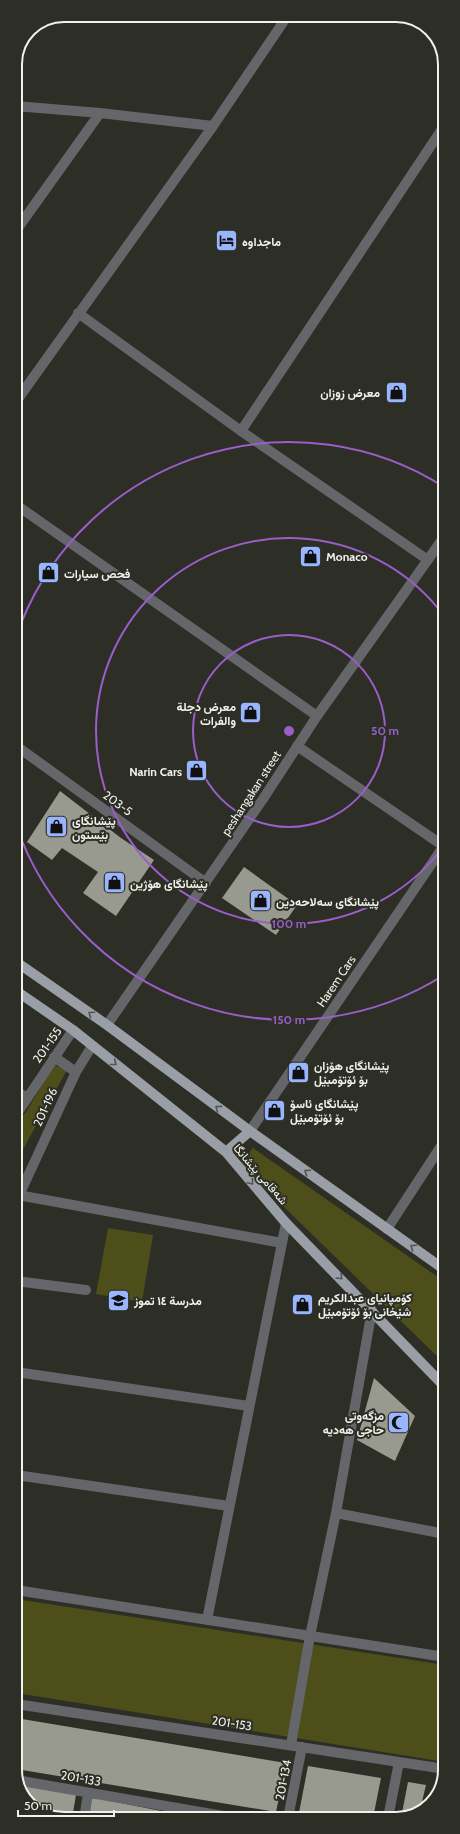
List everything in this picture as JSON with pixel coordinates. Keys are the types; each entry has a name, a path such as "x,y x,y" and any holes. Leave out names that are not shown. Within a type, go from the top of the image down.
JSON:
{"main road":[{"name":"شەقامی پێشانگا","path":"22,965 107,1025 250,1131 438,1265"},
{"name":"شەقامی پێشانگا","path":"22,994 73,1030 226,1152 286,1223 438,1380"},
{"path":"226,1152 250,1131"}],"street":[{"path":"22,393 213,126 283,22"},
{"path":"22,107 100,113 213,126"},
{"path":"22,222 100,113"},
{"path":"241,431 438,135"},
{"path":"78,313 241,431 428,560"},
{"path":"22,509 317,716"},
{"name":"peshangakan street","path":"107,1025 264,800 317,716 438,546"},
{"name":"Harem Cars","path":"297,746 438,842"},
{"name":"203-5","path":"22,750 206,883"},
{"name":"Harem Cars","path":"250,1131 438,855"},
{"name":"201-155","path":"22,1105 73,1030"},
{"name":"201-196","path":"22,1188 76,1072 92,1046"},
{"path":"54,1057 76,1072"},
{"path":"22,1095 27,1098"},
{"path":"387,1229 438,1151"},
{"path":"22,1200 282,1243"},
{"path":"207,1620 286,1223"},
{"path":"22,1282 86,1290"},
{"path":"290,1745 310,1636 336,1513 372,1310"},
{"path":"22,1373 249,1406"},
{"path":"22,1476 229,1506"},
{"path":"336,1513 438,1533"},
{"path":"22,1591 438,1656"},
{"name":"201-153","path":"22,1705 438,1768"},
{"name":"201-134","path":"289,1812 302,1747"},
{"path":"389,1812 399,1762"},
{"name":"201-133","path":"23,1781 88,1793 177,1812"},
{"path":"85,1812 88,1793"}],"shaded area":[{"path":"54,1065 67,1070 22,1151 22,1116"},
{"path":"253,1148 438,1277 438,1357 240,1164"},
{"path":"108,1228 153,1235 142,1302 96,1294"},
{"path":"22,1600 438,1664 438,1761 22,1694"}],"building":[{"path":"60,791 121,838 154,860 116,916 83,893 98,872 62,848 52,860 27,842"},
{"name":"پێشانگای سەلاحەدین","path":"244,867 297,905 276,935 222,898"},
{"path":"374,1378 415,1416 395,1461 357,1440"},
{"path":"22,1719 286,1763 276,1812 22,1770"},
{"path":"308,1766 381,1778 374,1812 299,1812"},
{"path":"408,1782 426,1785 422,1803 410,1810 402,1811"},
{"path":"25,1786 76,1795 73,1812 55,1811 36,1802"},
{"path":"91,1797 166,1812 89,1812"}],"place":[{"name":"ماجداوە","path":"227,241"},
{"name":"معرض زوزان","path":"396,392"},
{"name":"Monaco","path":"311,556"},
{"name":"فحص سيارات","path":"48,573"},
{"name":"معرض دجلة والفرات","path":"251,713"},
{"name":"Narin Cars","path":"197,771"},
{"name":"پێشانگای بێستون","path":"57,827"},
{"name":"پێشانگای هۆژین","path":"114,883"},
{"name":"پێشانگای سەلاحەدین","path":"260,901"},
{"name":"پێشانگای هۆزان بۆ ئۆتۆمبێل","path":"298,1072"},
{"name":"پێشانگای ئاسۆ بۆ ئۆتۆمبێل","path":"274,1110"},
{"name":"مدرسة ١٤ تموز","path":"119,1300"},
{"name":"کۆمپانیای عبدالكريم شێخانی بۆ ئۆتۆمبێل","path":"302,1304"},
{"name":"مزگەوتی حاجی هەدیە","path":"399,1422"}]}
